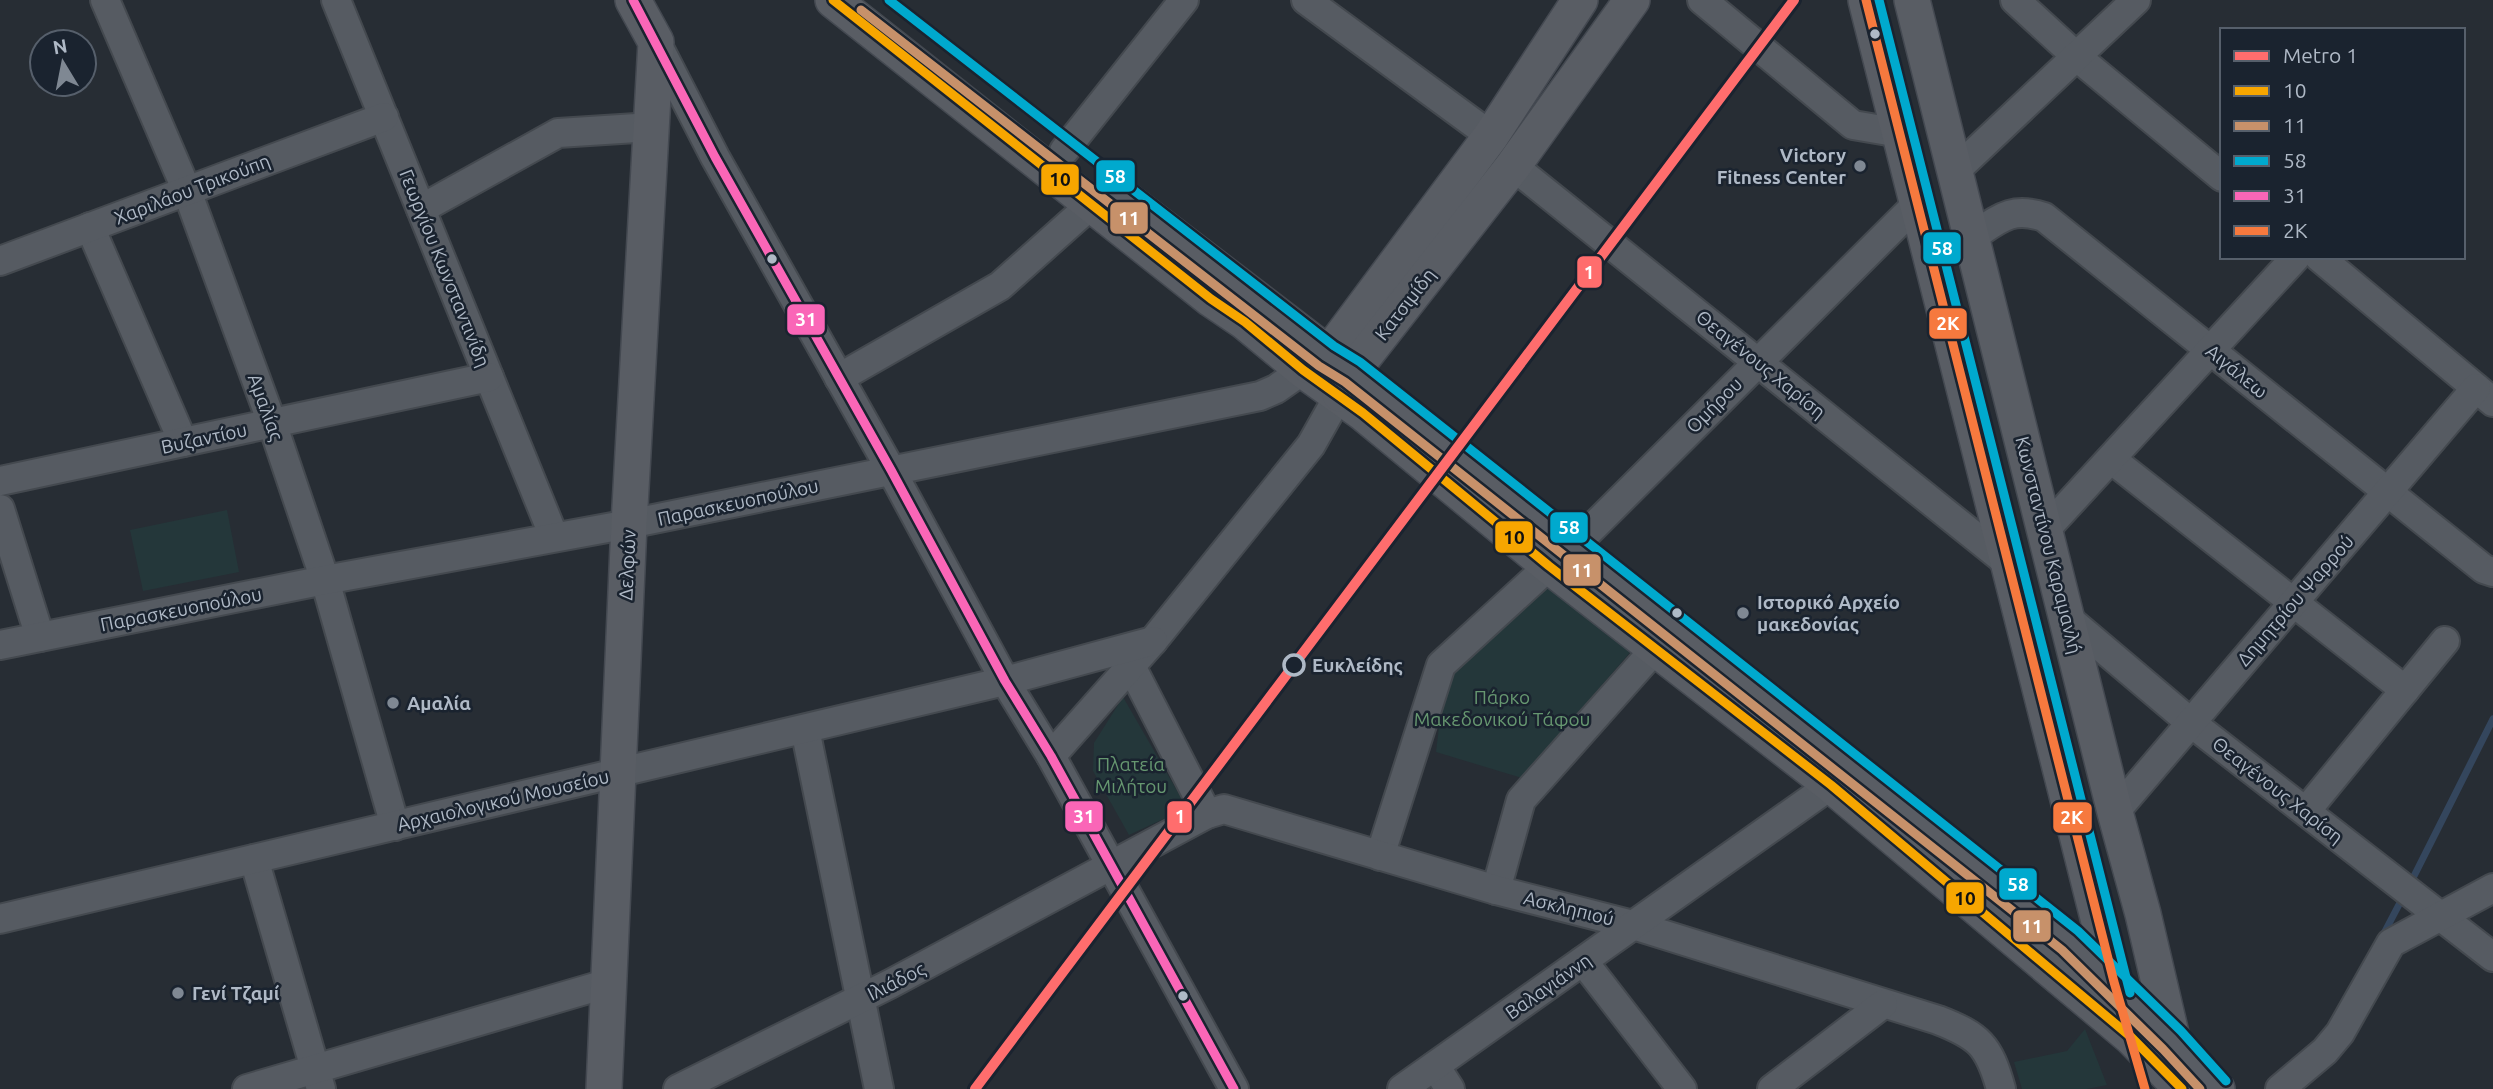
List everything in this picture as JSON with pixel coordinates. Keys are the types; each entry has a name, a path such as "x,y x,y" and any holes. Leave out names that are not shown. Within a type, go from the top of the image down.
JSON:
{"main road":[{"path":"633,0 656,42"},
{"path":"833,0 1093,203 1330,374"},
{"path":"869,0 1063,151 1330,374 1373,422 1560,557 2070,941 2172,1040 2217,1089"},
{"name":"Κατσιμίδη","path":"1330,374 1580,0"},
{"name":"Κατσιμίδη","path":"1330,374 1513,166 1632,0"},
{"path":"1866,0 2114,982 2145,1089"},
{"name":"Κωνσταντίνου Καραμανλή","path":"1912,0 2115,812 2143,914 2183,1089"},
{"name":"Δελφών","path":"604,1089 629,524 656,42"},
{"path":"1560,557 1656,648 1831,785 2131,1037 2183,1089"}],"street":[{"name":"Αμαλίας","path":"106,0 187,191 272,423 324,580 395,826"},
{"name":"Γεωργίου Κωνσταντινίδη","path":"336,0 554,537"},
{"path":"1063,151 1184,0"},
{"path":"1306,0 1491,136"},
{"path":"1702,0 1853,125 1899,133"},
{"path":"2015,0 2077,57 2220,175"},
{"path":"1955,171 2136,0"},
{"path":"656,42 715,157 1006,681 1051,755 1234,1089"},
{"name":"Χαριλάου Τρικούπη","path":"0,261 384,117"},
{"path":"421,209 558,134 652,127"},
{"name":"Θεαγένους Χαρίση","path":"1513,166 2008,563"},
{"path":"839,378 1000,286 1093,203"},
{"name":"Ομήρου","path":"1380,856 1441,665 1560,557 1917,204"},
{"name":"Αιγάλεω","path":"1972,237 2013,213 2032,213 2045,217 2484,569 2493,572"},
{"path":"90,227 183,442"},
{"path":"2045,530 2294,259"},
{"path":"2321,259 2485,395"},
{"name":"Παρασκευοπούλου","path":"0,645 324,580 629,524 1266,394 1330,374"},
{"name":"Κατσιμίδη","path":"1051,755 1153,641 1311,445 1330,374"},
{"name":"Βυζαντίου","path":"0,481 489,377"},
{"name":"Δημητρίου Ψαρρού","path":"2115,812 2388,492 2485,395"},
{"path":"2110,459 2405,690"},
{"path":"0,509 40,636"},
{"name":"Θεαγένους Χαρίση","path":"2067,618 2190,722 2493,957"},
{"path":"1006,681 1153,641"},
{"path":"2306,811 2445,642"},
{"path":"1496,890 1521,800 1656,648"},
{"path":"1131,666 1207,814"},
{"name":"Αρχαιολογικού Μουσείου","path":"0,919 1006,681"},
{"path":"805,729 879,1089"},
{"name":"Βαλαγιάννη","path":"1402,1089 1443,1078 1583,961 1831,785"},
{"name":"Ασκληπιού","path":"1111,867 1207,814 1224,809 1496,890 1633,925 1938,1020 1972,1036 1989,1053 2001,1089"},
{"path":"254,859 318,1079"},
{"name":"Ιλιάδος","path":"678,1089 862,998 1111,867"},
{"path":"2280,1089 2325,1051 2340,1033 2391,943 2433,910 2493,888"},
{"path":"1583,961 1682,1089"},
{"path":"247,1089 318,1079 609,983"},
{"path":"1772,1089 1883,1004"}],"green space":[{"path":"227,510 239,572 143,591 130,530"},
{"name":"Πάρκο Μακεδονικού Τάφου","path":"1546,586 1633,649 1522,778 1436,752 1445,677"},
{"name":"Πλατεία Μιλήτου","path":"1123,697 1187,808 1129,835 1093,771 1094,743"},
{"path":"2085,1029 2107,1085 2087,1089 2022,1089 2014,1062 2067,1051"}],"waterway":[{"path":"2410,884 2493,719"},
{"path":"2382,937 2404,895"}],"metro line":[{"name":"1","path":"975,1089 1794,0"}],"transit line":[{"name":"31","path":"633,0 715,157 891,470 1005,681 1051,756 1234,1089"},
{"name":"10","path":"833,0 1211,299 1363,413 1549,566 1831,785 2131,1037 2182,1089"},
{"name":"58","path":"889,0 1334,346 1360,362 2078,931 2181,1031 2226,1081"},
{"name":"2Κ","path":"1866,0 2114,982 2145,1089"},
{"name":"58","path":"1879,0 2130,993"},
{"name":"11","path":"861,10 1319,366 1345,382 2062,950 2200,1089"}],"place":[{"name":"Victory Fitness Center","path":"1860,166"},
{"name":"Ιστορικό Αρχείο μακεδονίας","path":"1743,613"},
{"name":"Ευκλείδης","path":"1294,665"},
{"name":"Αμαλία","path":"393,703"},
{"name":"Γενί Τζαμί","path":"178,993"}]}
